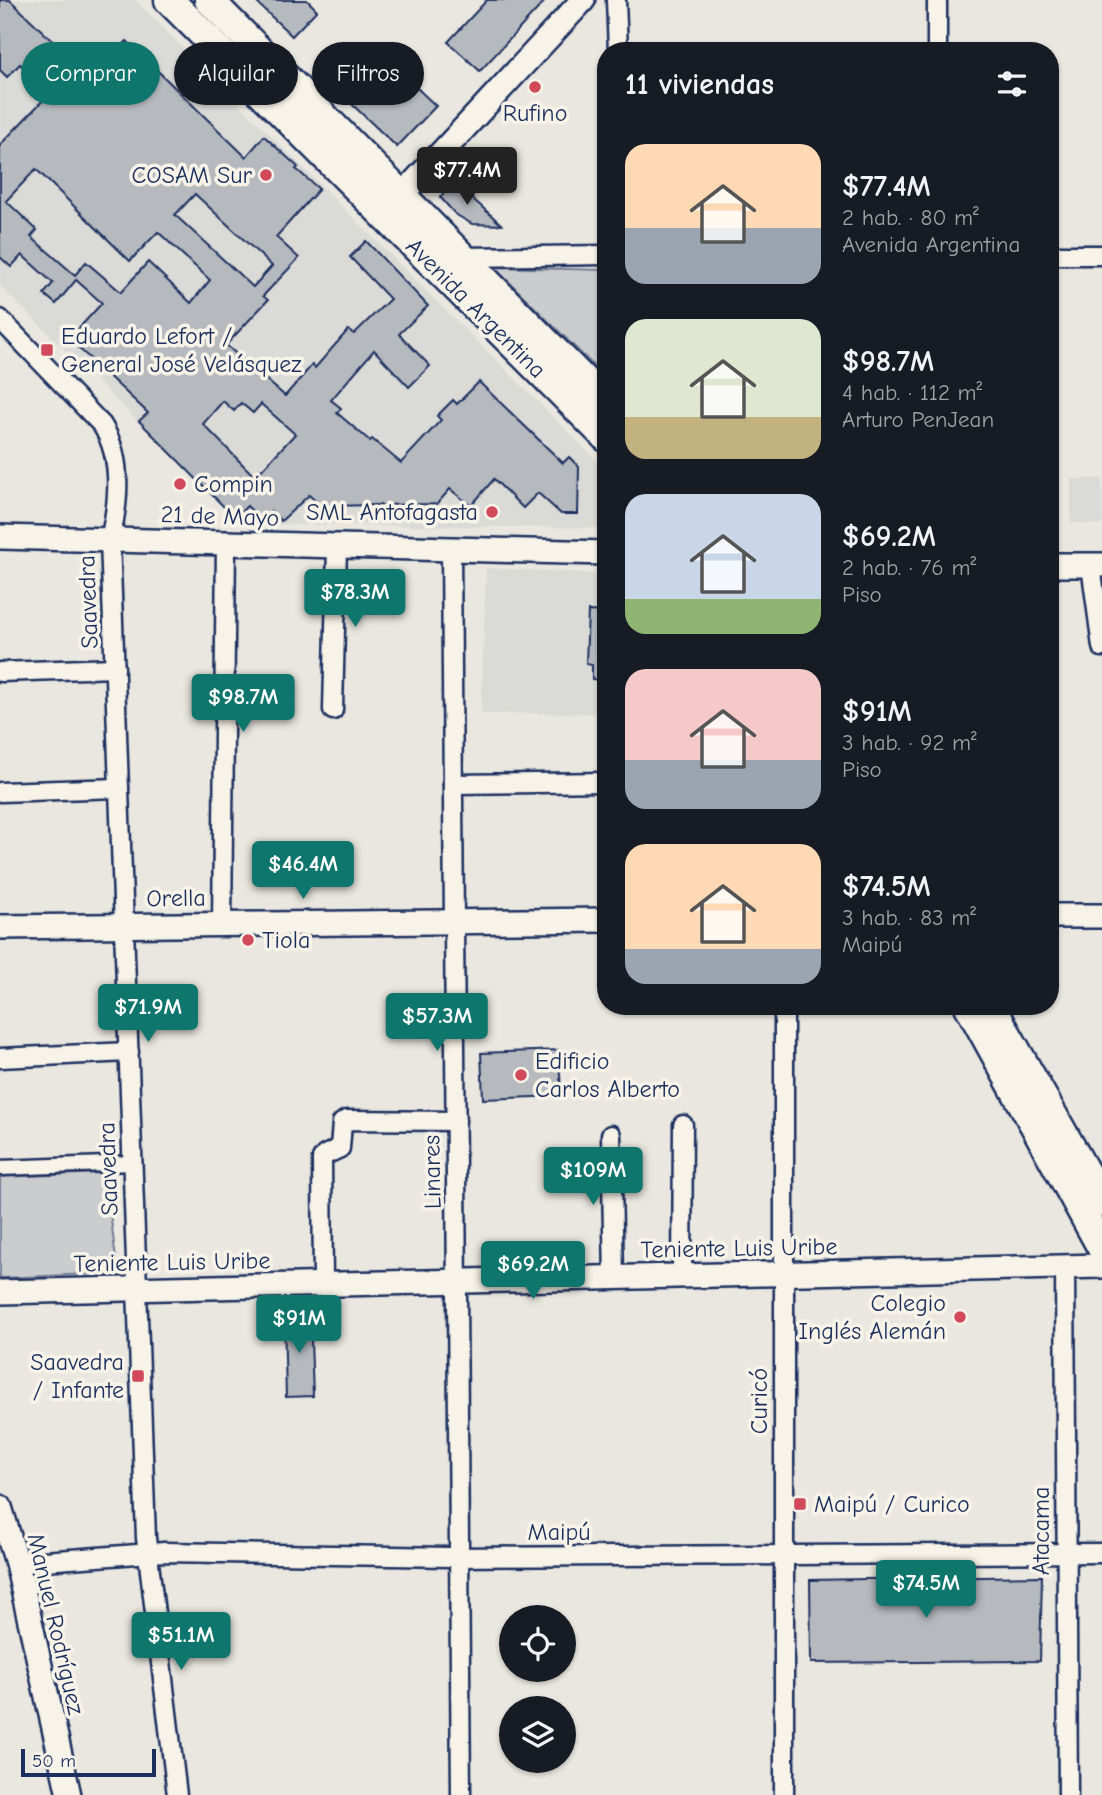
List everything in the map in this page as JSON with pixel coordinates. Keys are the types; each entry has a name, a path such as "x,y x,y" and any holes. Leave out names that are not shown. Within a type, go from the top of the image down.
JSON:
{"main road":[{"name":"Avenida Argentina","path":"169,0 597,428"},
{"name":"Avenida Argentina","path":"209,0 597,393"},
{"path":"975,1015 1102,1248"},
{"path":"996,1015 1102,1202"}],"street":[{"path":"383,216 583,0"},
{"path":"617,0 618,42"},
{"path":"937,0 937,42"},
{"path":"464,257 597,255"},
{"path":"1059,255 1102,255"},
{"name":"Saavedra","path":"0,319 94,415 109,435 117,460 110,539 148,1552 177,1795"},
{"name":"21 de Mayo","path":"0,537 597,553"},
{"path":"222,924 226,543"},
{"path":"333,710 337,547"},
{"name":"Linares","path":"451,550 461,1795"},
{"path":"1059,565 1097,565 1102,647"},
{"path":"0,672 115,668"},
{"path":"453,784 597,782"},
{"path":"0,793 119,788"},
{"path":"1059,916 1102,916"},
{"name":"Orella","path":"0,927 597,920"},
{"name":"Curicó","path":"784,1015 784,1795"},
{"path":"0,1058 129,1052"},
{"path":"323,1285 322,1159 340,1148 342,1123 346,1120 456,1121"},
{"path":"682,1276 683,1125"},
{"path":"611,1135 614,1278"},
{"path":"0,1168 133,1163"},
{"name":"Teniente Luis Uribe","path":"0,1293 1102,1266"},
{"name":"Atacama","path":"1065,1267 1068,1795"},
{"name":"Manuel Rodríguez","path":"0,1507 17,1563 69,1795"},
{"name":"Maipú","path":"17,1563 148,1552 460,1557 1102,1553"}],"shaded area":[{"path":"0,0 135,0 177,42 174,42 174,105 240,105 597,461 597,528 242,524 0,286"},
{"path":"494,267 597,270 597,369"},
{"path":"1071,479 1102,479 1102,525 1071,523"},
{"path":"486,568 597,574 597,713 481,714"},
{"path":"105,1173 117,1267 112,1273 0,1278 0,1177"}],"building":[{"path":"0,0 10,0 54,42 21,42 21,65 7,77 0,70"},
{"path":"254,0 307,0 317,10 292,36"},
{"path":"487,0 546,0 480,71 448,42"},
{"path":"160,73 174,87 174,105 193,105 246,157 264,136 319,189 276,237 299,258 263,296 268,300 226,345 285,396 312,365 315,368 348,330 354,334 390,299 350,257 366,241 428,306 399,334 430,366 409,387 374,350 331,400 341,408 337,413 401,463 441,420 437,416 453,400 457,404 479,382 563,463 569,457 579,467 578,514 561,514 538,493 523,508 494,479 471,506 450,489 437,504 321,506 309,495 281,521 271,511 262,521 247,506 235,518 139,421 148,413 69,339 102,303 76,280 56,304 44,294 53,283 22,255 11,267 0,257 0,145 38,105 160,105","holes":["36,169 130,261 158,232 210,280 191,303 148,262 121,292 86,262 75,275 31,237 37,230 6,201","195,194 272,266 253,287 175,215","223,401 234,411 241,403 253,413 261,404 295,434 255,477 203,424"]},
{"path":"424,95 436,106 397,147 353,105 424,105"},
{"path":"455,183 502,225 472,224 455,214 440,197"},
{"path":"588,611 597,612 597,679 592,679 592,665 586,664"},
{"name":"Edificio Carlos Alberto","path":"559,1050 561,1096 483,1099 481,1053"},
{"path":"310,1311 313,1396 286,1397 284,1320 292,1320 292,1312"},
{"path":"1042,1576 1040,1661 811,1663 810,1580"}],"place":[{"name":"Rufino","path":"535,87"},
{"name":"COSAM Sur","path":"266,175"},
{"name":"Eduardo Lefort / General José Velásquez","path":"47,350"},
{"name":"Compin","path":"180,484"},
{"name":"SML Antofagasta","path":"492,512"},
{"name":"Tiola","path":"248,940"},
{"name":"Edificio Carlos Alberto","path":"521,1075"},
{"name":"Colegio Inglés Alemán","path":"960,1317"},
{"name":"Saavedra / Infante","path":"138,1376"},
{"name":"Maipú / Curico","path":"800,1504"}]}
